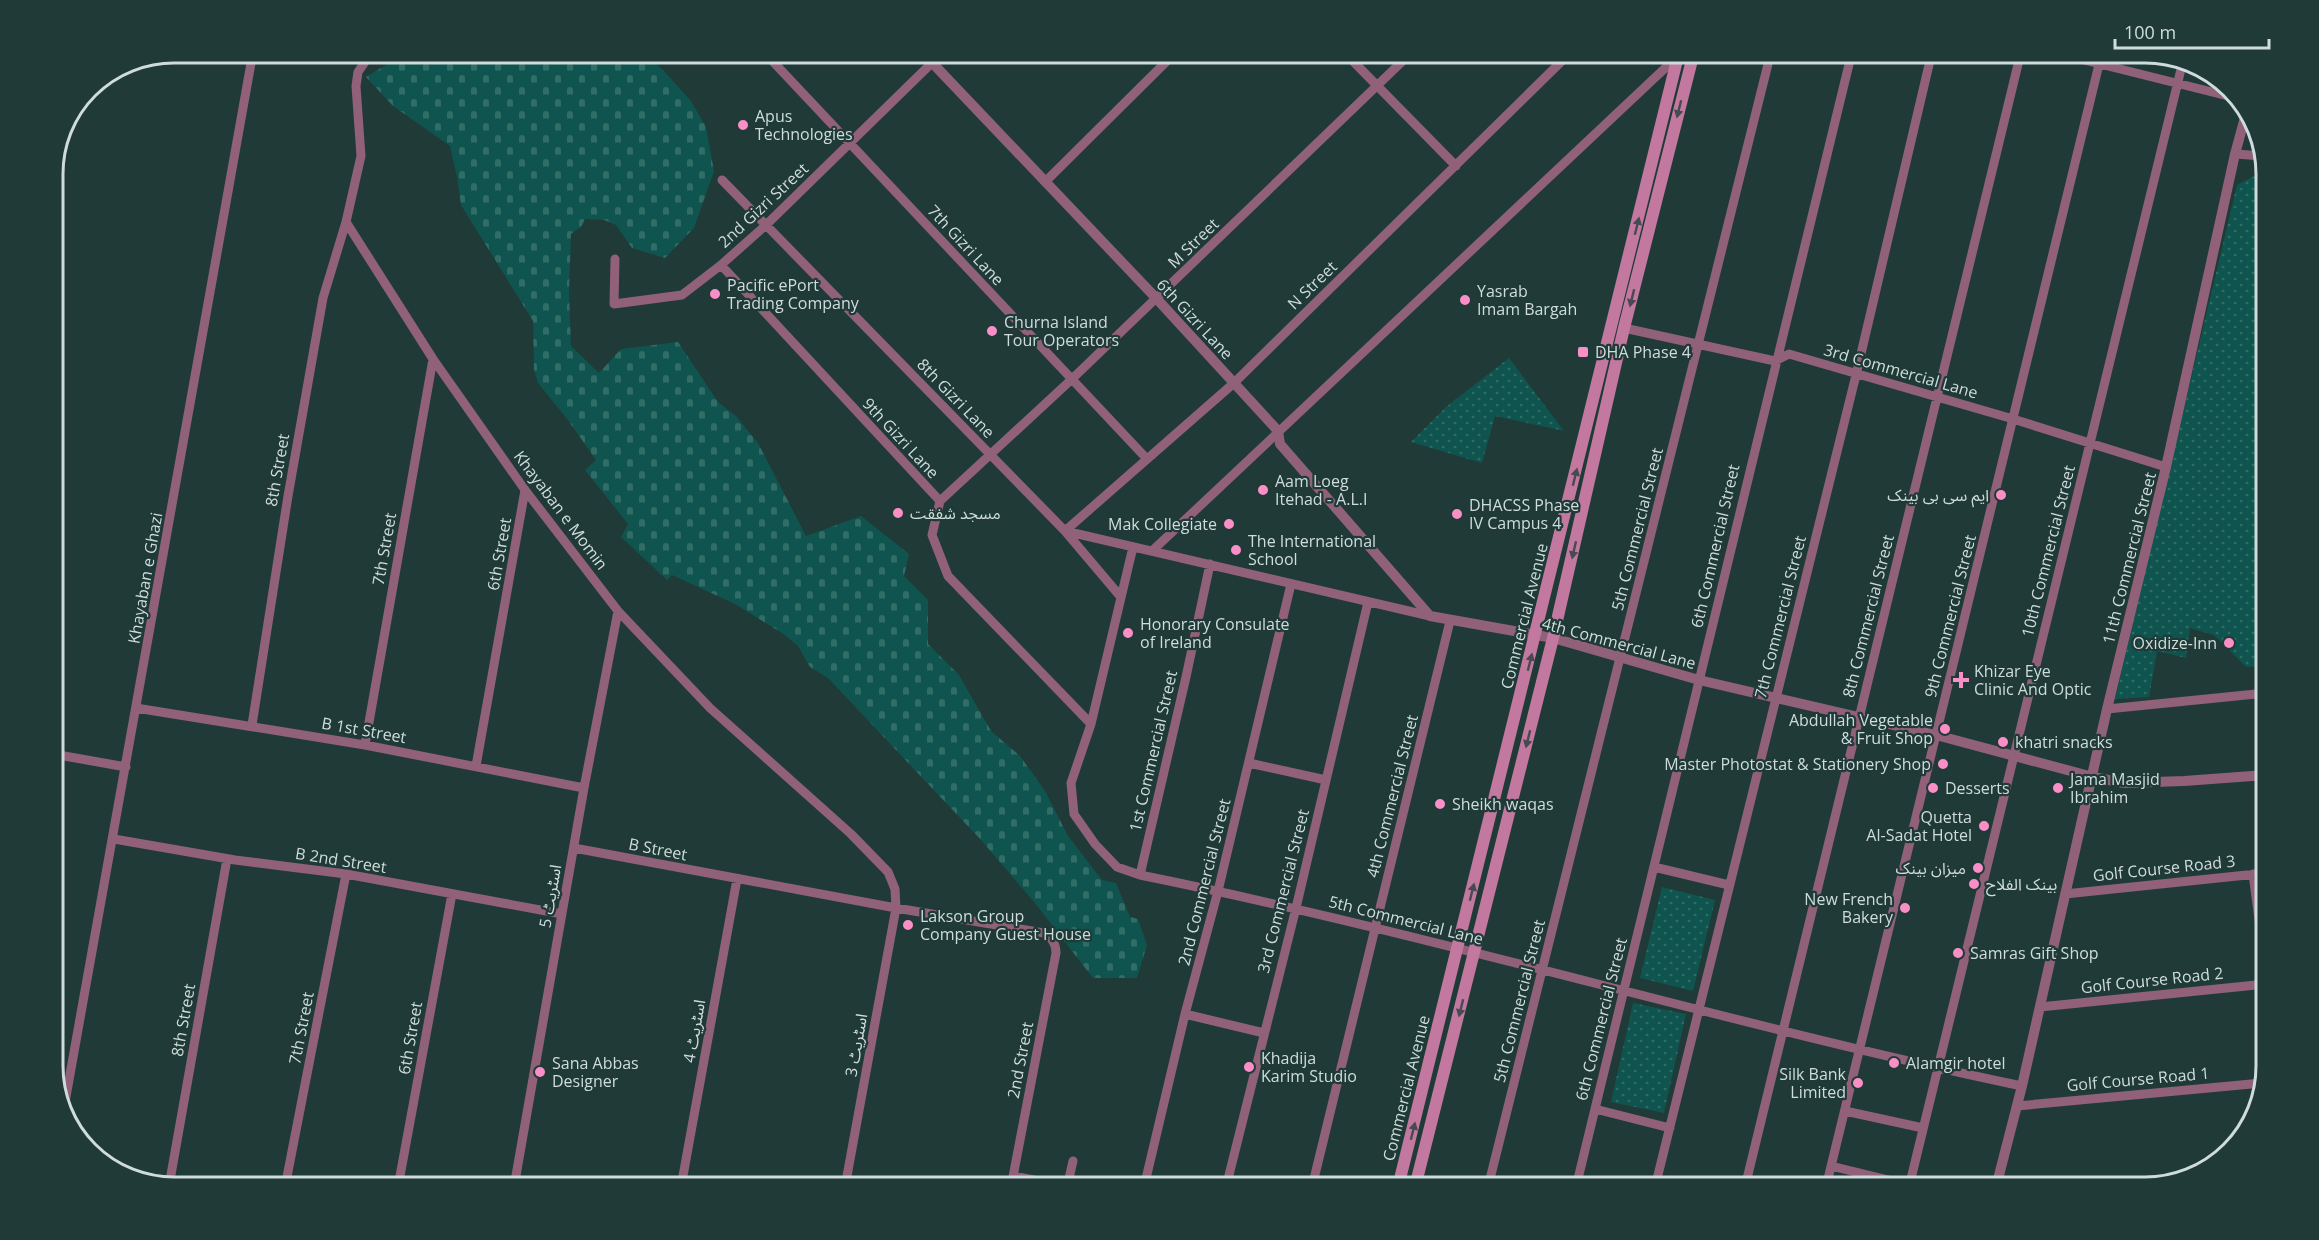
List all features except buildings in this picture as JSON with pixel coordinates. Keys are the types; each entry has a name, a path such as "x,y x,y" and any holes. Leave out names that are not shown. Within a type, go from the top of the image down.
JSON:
{"main road":[{"name":"Commercial Avenue","path":"1401,1177 1678,63"},
{"name":"Commercial Avenue","path":"1418,1177 1553,638 1624,328 1691,63"}],"street":[{"name":"Khayaban e Ghazi","path":"67,1093 251,63"},
{"path":"346,222 361,156 356,86 358,72 364,63"},
{"name":"7th Gizri Lane","path":"774,63 1147,459"},
{"name":"2nd Gizri Street","path":"615,259 614,304 682,295 721,265 766,225 932,63"},
{"name":"6th Gizri Lane","path":"932,63 1156,298 1278,431 1280,444 1430,616"},
{"path":"1045,182 1165,63"},
{"path":"1355,63 1456,166"},
{"name":"M Street","path":"940,501 1072,379 1401,63"},
{"name":"N Street","path":"1065,531 1234,383 1560,63"},
{"path":"1152,551 1669,63"},
{"name":"5th Commercial Street","path":"1491,1177 1768,63"},
{"name":"6th Commercial Street","path":"1579,1177 1775,361 1849,63"},
{"name":"7th Commercial Street","path":"1658,1177 1856,375 1929,63"},
{"name":"8th Commercial Street","path":"1748,1177 2018,63"},
{"path":"2095,63 2222,95"},
{"name":"9th Commercial Street","path":"1828,1177 2099,64"},
{"name":"10th Commercial Street","path":"1911,1177 2181,69"},
{"name":"11th Commercial Street","path":"1999,1177 2022,1086 2107,709 2166,467 2244,123"},
{"path":"2235,154 2254,155"},
{"name":"8th Gizri Lane","path":"722,180 1065,531 1120,596"},
{"name":"Khayaban e Momin","path":"346,222 433,358 525,490 618,611 710,708 851,834 888,872 895,889 896,908"},
{"name":"8th Street","path":"252,725 288,496 323,298 346,222"},
{"name":"9th Gizri Lane","path":"721,265 940,501 932,536 948,576 1091,724"},
{"name":"3rd Commercial Lane","path":"1624,328 1775,361 1789,354 2013,419 2166,467"},
{"name":"7th Street","path":"365,745 433,358"},
{"name":"6th Street","path":"476,766 525,490"},
{"name":"4th Commercial Lane","path":"1065,531 1450,621 1553,638 1699,680 1936,735 2093,777 2124,783 2256,776"},
{"name":"5th Commercial Lane","path":"1133,547 1091,724 1071,783 1074,814 1095,844 1117,867 1140,875 1296,908 1475,952 1782,1032 2022,1086"},
{"name":"1st Commercial Street","path":"1140,875 1186,677 1209,564"},
{"name":"2nd Commercial Street","path":"1147,1177 1291,584"},
{"name":"3rd Commercial Street","path":"1229,1177 1296,908 1368,602"},
{"name":"اسٹریٹ 5","path":"516,1177 584,788 618,611"},
{"name":"4th Commercial Street","path":"1315,1177 1450,621"},
{"path":"2107,709 2256,694"},
{"name":"B 1st Street","path":"136,708 365,745 584,788"},
{"path":"63,756 126,767"},
{"path":"1249,763 1326,780"},
{"name":"B 2nd Street","path":"114,839 227,859 346,874 562,914"},
{"name":"B Street","path":"574,848 896,908"},
{"name":"8th Street","path":"171,1177 227,859"},
{"path":"1654,867 1729,885"},
{"name":"7th Street","path":"287,1177 346,874"},
{"path":"2253,874 2256,897"},
{"name":"Golf Course Road 3","path":"2065,894 2256,874"},
{"name":"اسٹریٹ 4","path":"683,1177 737,879"},
{"name":"6th Street","path":"400,1177 452,894"},
{"name":"2nd Street","path":"896,908 1044,933 1053,939 1056,953 1014,1176"},
{"name":"اسٹریٹ 3","path":"847,1177 896,908"},
{"name":"Golf Course Road 2","path":"2040,1007 2256,985"},
{"path":"1185,1014 1263,1033"},
{"name":"Golf Course Road 1","path":"2017,1106 2254,1084"},
{"path":"1595,1109 1670,1128"},
{"path":"1845,1110 1923,1128"},
{"path":"1069,1177 1073,1161"},
{"path":"1831,1166 1874,1177"},
{"path":"1014,1176 1019,1177"}],"green space":[{"path":"389,63 655,63 691,101 706,127 714,171 694,228 665,258 632,248 616,225 604,220 585,219 581,227 571,234 569,293 571,346 599,373 621,349 678,342 718,402 736,416 758,443 806,536 861,516 909,554 904,576 928,600 928,644 959,675 991,731 1020,756 1045,791 1068,836 1102,880 1116,883 1130,917 1138,919 1147,945 1137,978 1093,978 1034,902 981,840 828,678 810,667 798,646 782,633 735,604 672,575 667,580 621,537 628,524 585,470 596,460 538,383 534,370 533,321 461,205 450,146 393,106 366,77"},
{"path":"2256,175 2256,666 2246,667 2214,635 2190,628 2186,658 2157,651 2149,697 2115,699 2237,185"},
{"path":"1509,358 1564,431 1495,416 1482,463 1411,442 1446,407"},
{"path":"1662,887 1715,900 1693,991 1640,978"},
{"path":"1633,1003 1686,1014 1664,1113 1611,1102"}],"place":[{"name":"Apus Technologies","path":"743,125"},
{"name":"Pacific ePort Trading Company","path":"715,294"},
{"name":"Yasrab Imam Bargah","path":"1465,300"},
{"name":"Churna Island Tour Operators","path":"992,331"},
{"name":"DHA Phase 4","path":"1583,352"},
{"name":"Aam Loeg Itehad - A.L.I","path":"1263,490"},
{"name":"ایم سی بی بینک","path":"2001,495"},
{"name":"مسجد شفقت","path":"898,513"},
{"name":"DHACSS Phase IV Campus 4","path":"1457,514"},
{"name":"Mak Collegiate","path":"1229,524"},
{"name":"The International School","path":"1236,550"},
{"name":"Honorary Consulate of Ireland","path":"1128,633"},
{"name":"Oxidize-Inn","path":"2229,643"},
{"name":"Khizar Eye Clinic And Optic","path":"1961,680"},
{"name":"Abdullah Vegetable & Fruit Shop","path":"1945,729"},
{"name":"khatri snacks","path":"2003,742"},
{"name":"Master Photostat & Stationery Shop","path":"1943,764"},
{"name":"Desserts","path":"1933,788"},
{"name":"Jama Masjid Ibrahim","path":"2058,788"},
{"name":"Sheikh waqas","path":"1440,804"},
{"name":"Quetta Al-Sadat Hotel","path":"1984,826"},
{"name":"میزان بینک","path":"1978,868"},
{"name":"بینک الفلاح","path":"1974,884"},
{"name":"New French Bakery","path":"1905,908"},
{"name":"Lakson Group Company Guest House","path":"908,925"},
{"name":"Samras Gift Shop","path":"1958,953"},
{"name":"Alamgir hotel","path":"1894,1063"},
{"name":"Khadija Karim Studio","path":"1249,1067"},
{"name":"Sana Abbas Designer","path":"540,1072"},
{"name":"Silk Bank Limited","path":"1858,1083"}]}
